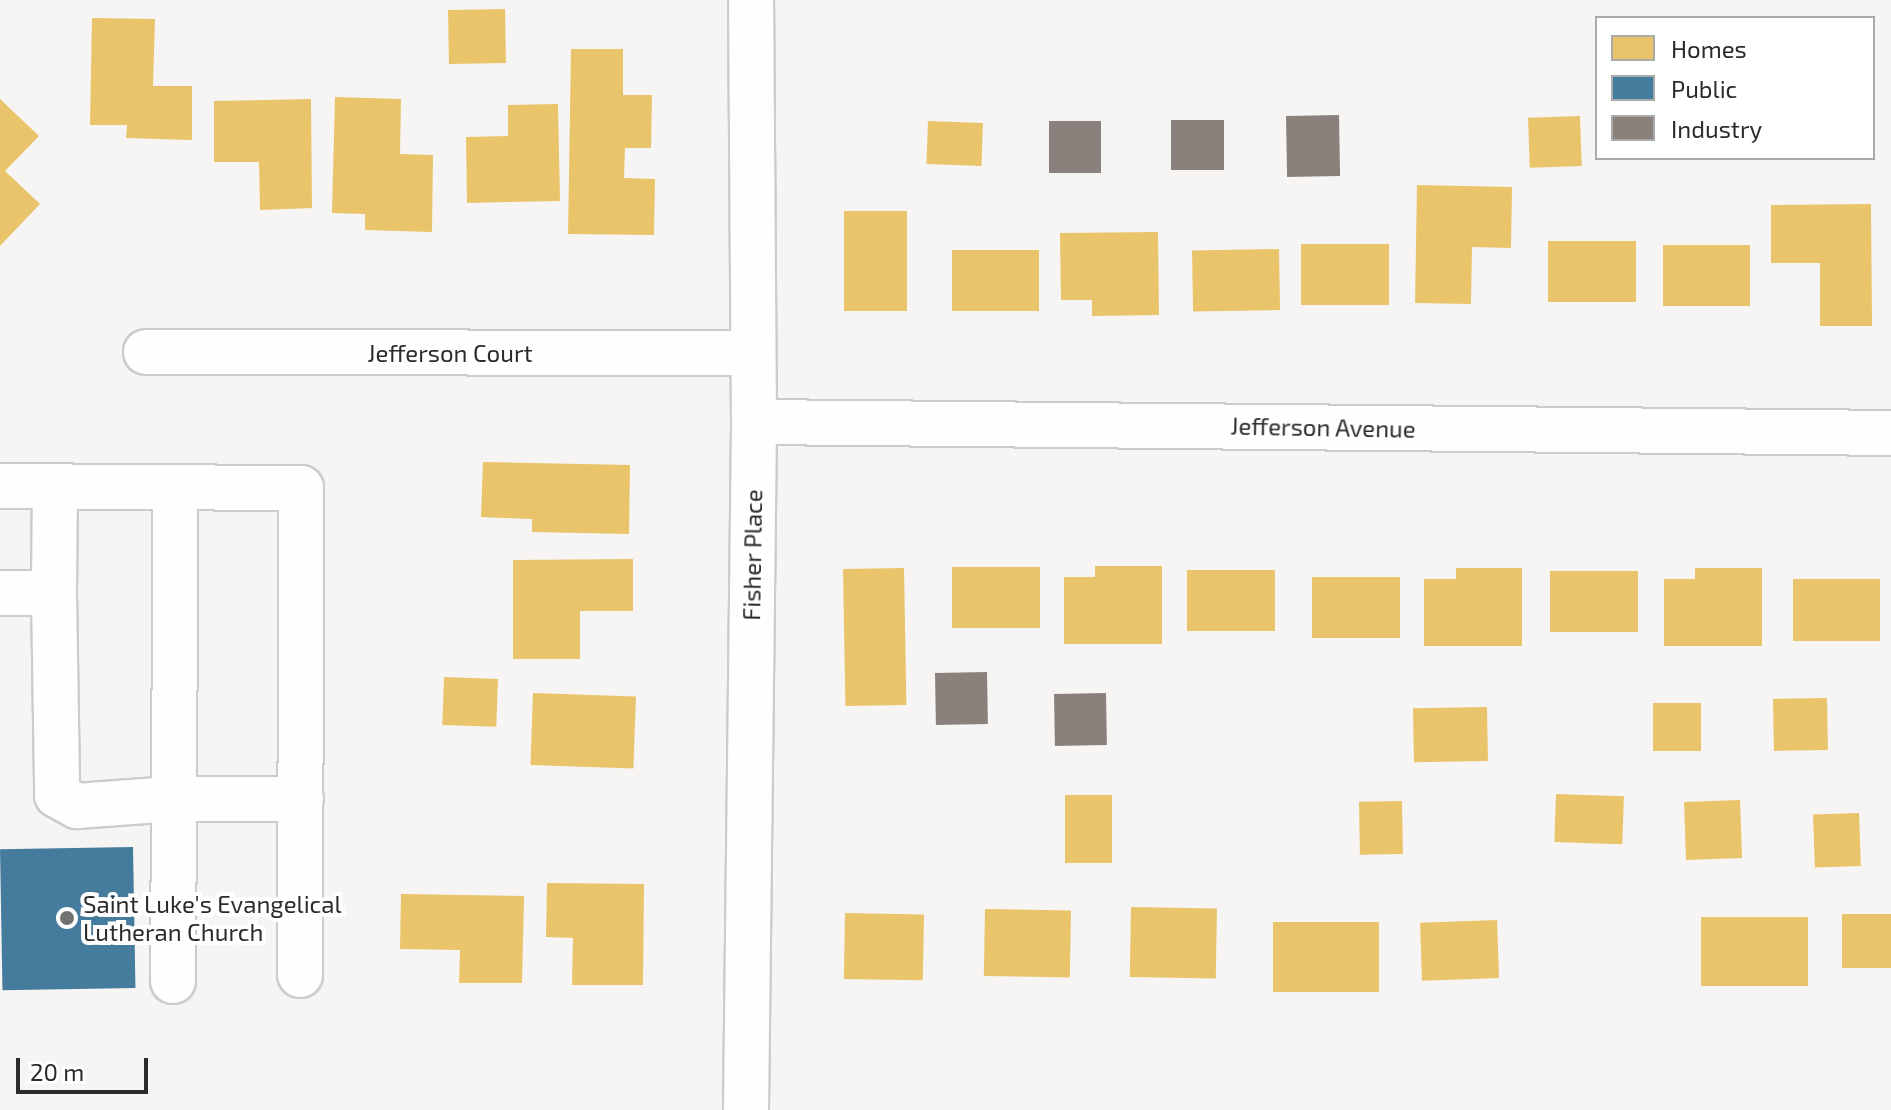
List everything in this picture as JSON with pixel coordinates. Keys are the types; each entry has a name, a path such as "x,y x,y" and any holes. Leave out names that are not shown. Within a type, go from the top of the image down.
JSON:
{"street":[{"name":"Fisher Place","path":"746,1110 754,422 751,0"},
{"name":"Jefferson Court","path":"146,352 753,353"},
{"name":"Jefferson Avenue","path":"754,422 1891,433"},
{"path":"0,486 301,488 300,975"},
{"path":"55,487 57,795 77,806 172,799 301,799"},
{"path":"173,981 176,487"},
{"path":"0,593 54,593"}],"building: Homes":[{"path":"505,9 506,63 449,64 448,10"},
{"path":"92,18 155,19 153,86 192,86 192,140 126,138 127,125 90,125"},
{"path":"571,49 623,49 623,95 652,95 651,148 625,148 624,178 655,179 654,235 568,234"},
{"path":"335,97 401,99 400,154 433,155 432,232 365,230 365,214 332,213"},
{"path":"0,99 39,136 5,171 40,204 0,246"},
{"path":"311,99 312,208 260,210 259,162 214,162 214,101"},
{"path":"558,104 560,201 467,203 466,137 508,136 508,105"},
{"path":"1580,116 1582,166 1530,168 1528,118"},
{"path":"928,121 983,123 981,166 926,164"},
{"path":"1417,185 1512,187 1511,248 1472,247 1471,304 1415,303"},
{"path":"1871,204 1872,326 1820,326 1820,263 1771,263 1771,205"},
{"path":"844,211 907,211 907,311 844,311"},
{"path":"1158,232 1159,315 1092,316 1092,300 1061,300 1060,233"},
{"path":"1548,241 1636,241 1636,302 1548,302"},
{"path":"1301,244 1389,244 1389,305 1301,305"},
{"path":"1663,245 1750,245 1750,306 1663,306"},
{"path":"1279,249 1280,310 1193,312 1192,251"},
{"path":"952,250 1039,250 1039,311 952,311"},
{"path":"483,462 630,465 629,534 532,532 532,519 481,517"},
{"path":"633,559 633,611 580,611 580,659 513,659 513,560"},
{"path":"1095,566 1162,566 1162,644 1064,644 1064,577 1095,577"},
{"path":"952,567 1040,567 1040,628 952,628"},
{"path":"904,568 906,705 845,706 843,569"},
{"path":"1456,568 1522,568 1522,646 1424,646 1424,579 1456,579"},
{"path":"1695,568 1762,568 1762,646 1664,646 1664,579 1695,579"},
{"path":"1187,570 1275,570 1275,631 1187,631"},
{"path":"1550,571 1638,571 1638,632 1550,632"},
{"path":"1312,577 1400,577 1400,638 1312,638"},
{"path":"1793,579 1880,579 1880,641 1793,641"},
{"path":"444,677 498,679 496,727 442,725"},
{"path":"533,693 636,697 633,769 530,765"},
{"path":"1827,698 1828,750 1774,751 1773,699"},
{"path":"1653,703 1701,703 1701,751 1653,751"},
{"path":"1487,707 1488,761 1414,762 1413,708"},
{"path":"1556,794 1624,796 1622,844 1554,842"},
{"path":"1065,795 1112,795 1112,863 1065,863"},
{"path":"1740,800 1742,858 1686,860 1684,802"},
{"path":"1402,801 1403,854 1360,855 1359,802"},
{"path":"1859,813 1861,866 1815,868 1813,815"},
{"path":"547,883 644,884 643,985 572,985 573,938 546,937"},
{"path":"401,894 524,896 522,983 459,983 460,950 400,949"},
{"path":"1131,907 1217,909 1216,978 1130,977"},
{"path":"985,909 1071,911 1070,977 984,976"},
{"path":"845,913 924,914 923,980 844,979"},
{"path":"1842,914 1891,914 1891,968 1842,968"},
{"path":"1701,917 1808,917 1808,986 1701,986"},
{"path":"1497,920 1499,978 1422,981 1420,923"},
{"path":"1273,922 1379,922 1379,992 1273,992"}],"building: Public":[{"name":"Saint Luke's Evangelical Lutheran Church","path":"133,847 135,988 2,990 0,849"}],"building: Industry":[{"path":"1339,115 1340,176 1287,177 1286,116"},
{"path":"1171,120 1224,120 1224,170 1171,170"},
{"path":"1049,121 1101,121 1101,173 1049,173"},
{"path":"987,672 988,724 936,725 935,673"},
{"path":"1106,693 1107,745 1055,746 1054,694"}],"place":[{"name":"Saint Luke's Evangelical Lutheran Church","path":"67,918"}]}
